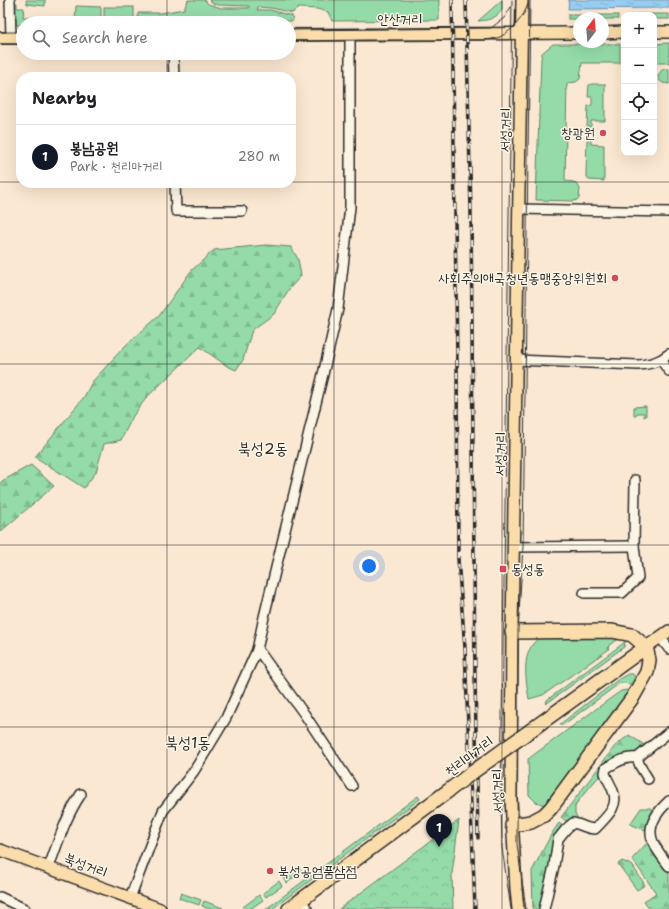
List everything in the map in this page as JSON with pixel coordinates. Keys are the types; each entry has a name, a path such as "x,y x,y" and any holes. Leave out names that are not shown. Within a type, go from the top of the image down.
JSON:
{"highway":[{"path":"512,632 612,631 632,635 646,647 649,660 647,672 633,697 557,800 544,815 537,819 531,822 512,825"},
{"name":"천리마거리","path":"289,909 304,905 473,772 646,647"}],"main road":[{"name":"서성거리","path":"518,909 512,825 512,632 519,209 517,33 522,0"},
{"path":"609,33 621,32"},
{"path":"657,32 669,32"},
{"name":"안산거리","path":"296,35 573,33"},
{"path":"5,38 16,38"},
{"name":"천리마거리","path":"646,647 669,631"},
{"name":"북성거리","path":"0,850 160,909"}],"street":[{"path":"5,38 10,0"},
{"path":"130,898 163,811 194,770 226,718 257,650 326,366 338,308 350,207 350,34"},
{"path":"174,60 174,72"},
{"path":"175,188 176,211 242,211"},
{"path":"519,209 669,212"},
{"path":"516,360 638,365 651,364 661,360 669,354"},
{"path":"661,360 669,371"},
{"path":"584,594 622,593 638,578 634,546 635,480"},
{"path":"514,547 634,546"},
{"path":"660,637 669,649"},
{"path":"257,650 305,715 352,786"},
{"path":"544,909 554,866 558,839 573,823 588,829 595,829 613,808 616,801 614,791 605,773 606,768 626,758 637,758 669,732"},
{"path":"637,758 648,779"},
{"path":"49,867 64,826 74,804 81,794"},
{"path":"669,801 661,808 654,818 652,830 653,842 669,866"},
{"path":"0,897 25,909"}],"green space":[{"path":"26,0 45,0 45,6 27,4"},
{"path":"188,0 205,0 208,4 221,8 249,8 249,6 214,4 209,0 439,0 439,20 332,21 328,12 317,9 299,8 293,13 271,8 258,7 257,10 270,10 292,16 138,16 138,13 161,13 184,9"},
{"path":"502,0 502,10 497,15 489,19 478,21"},
{"path":"17,3 17,8 24,8 23,16 16,16 16,25 15,4"},
{"path":"76,6 101,7 101,16 75,16"},
{"path":"104,7 134,7 134,16 104,16"},
{"path":"657,14 669,14 669,19 657,19"},
{"path":"568,15 573,15 573,19 568,19"},
{"path":"609,15 618,15 618,19 609,19"},
{"path":"669,43 669,63 657,63 657,44"},
{"path":"553,44 573,44 573,48 609,48 609,44 620,44 620,63 582,63 580,79 576,82 567,83 565,181 574,182 580,188 579,199 574,201 536,200 542,53"},
{"path":"663,69 669,69 669,84 663,83 659,80 658,75"},
{"path":"605,84 605,121 591,121 591,127 587,127 588,106 592,105 592,97 588,97 589,85"},
{"path":"587,140 591,140 591,144 604,145 604,181 589,180 586,175"},
{"path":"266,245 291,247 298,259 301,276 289,289 274,314 252,330 243,360 236,370 227,366 200,347 147,397 133,416 121,440 104,444 96,472 84,488 35,457 84,397 92,382 125,346 159,316 191,271 214,250"},
{"path":"646,406 646,416 644,417 644,413 637,413 636,416 634,416 634,407"},
{"path":"31,465 54,486 0,532 0,484 2,481"},
{"path":"539,638 619,639 609,645 608,650 543,695 529,699 526,675 527,658 533,644"},
{"path":"625,642 624,647 546,704 547,700"},
{"path":"628,674 633,674 636,678 635,682 632,684 620,683 563,725 560,724 619,679"},
{"path":"621,691 629,691 545,805 536,802 529,795 528,759"},
{"path":"629,735 646,746 639,752 624,754 608,763 601,774 578,801 575,807 575,814 578,819 572,818 566,821 561,817 615,746"},
{"path":"418,796 420,799 272,909 266,909"},
{"path":"641,808 650,808 655,811 645,830 630,824"},
{"path":"459,820 452,874 453,909 339,909"},
{"path":"559,823 563,826 553,846 542,909 533,909 532,871"},
{"path":"649,841 669,872 669,909 650,909 644,901 656,893 632,859"},
{"path":"622,861 632,865 645,885 637,890 618,864"},
{"path":"299,867 302,871 287,883 283,878"},
{"path":"279,881 282,886 266,897 263,893"},
{"path":"181,893 201,900 199,905 179,898"},
{"path":"259,895 263,900 250,909 245,909 243,907"},
{"path":"204,901 223,909 209,909 202,906"}],"water":[{"path":"569,0 669,0 669,8 568,9"}],"tram line":[{"path":"511,909 502,848 501,795 512,0"},
{"path":"526,909 517,844 518,630 523,546 530,0"},
{"path":"296,41 490,39 500,37 514,27 524,14 528,4"},
{"path":"296,30 491,28 504,18 511,7"},
{"path":"0,32 16,32"},
{"path":"0,44 16,44"}],"railway":[{"path":"452,0 458,559 465,648 475,909"},
{"path":"466,0 471,213 475,678 478,838"}],"place":[{"name":"창광원","path":"603,133"},
{"name":"사회주의애국청년동맹중앙위원회","path":"615,278"},
{"name":"동성동","path":"503,569"},
{"name":"봉남공원","path":"439,847"},
{"name":"북성공엄품삼점","path":"270,871"}],"district":[{"name":"북성2동","path":"263,448"},
{"name":"북성1동","path":"188,742"}]}
